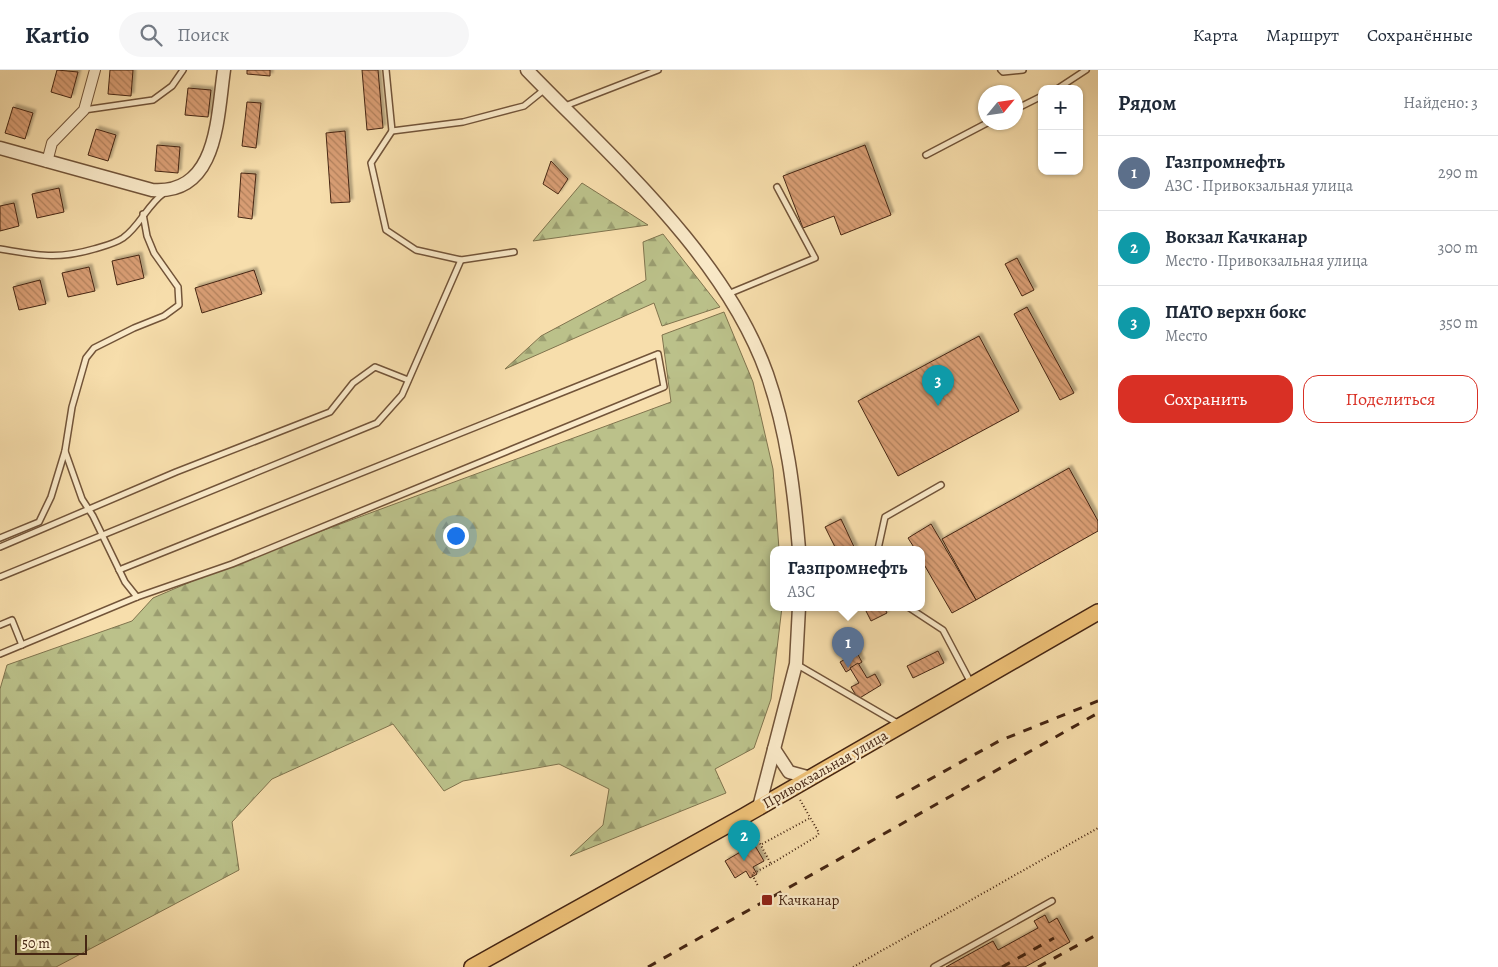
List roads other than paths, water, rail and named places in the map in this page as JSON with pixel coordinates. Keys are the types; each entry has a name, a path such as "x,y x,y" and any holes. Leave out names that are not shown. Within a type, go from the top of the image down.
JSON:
{"main road":[{"name":"Привокзальная улица","path":"472,967 903,726 1098,612"}],"street":[{"path":"47,162 52,143 84,110 95,70"},
{"path":"0,148 152,190 167,191 188,184 205,165 215,129 224,70"},
{"path":"527,70 663,212 720,281 728,294 746,326 767,374 785,435 795,499 799,546"},
{"path":"759,807 796,664 799,611"},
{"path":"774,749 789,772 811,778"}],"lane":[{"path":"84,110 153,100 172,86 182,70"},
{"path":"386,70 392,131 372,163 386,230 416,250 461,260 514,252"},
{"path":"563,107 658,70"},
{"path":"1001,70 1004,72 1023,70"},
{"path":"1063,85 1086,70"},
{"path":"392,131 463,122 524,106 545,88"},
{"path":"1023,106 1038,98"},
{"path":"926,155 978,128"},
{"path":"728,294 815,258 777,187"},
{"path":"0,249 35,256 56,257 77,254 112,244 123,238 134,227 153,201 167,191"},
{"path":"0,538 39,522 52,497 65,451 72,407 86,358 94,348 134,328 164,316 179,305 178,286 154,253 146,236 142,214"},
{"path":"0,576 377,423 402,395 461,260"},
{"path":"0,654 137,597 232,564 664,387 658,354 119,570"},
{"path":"0,546 176,472 330,412 354,383 375,367 408,380"},
{"path":"65,451 82,499 102,534 125,582 137,597"},
{"path":"879,546 885,517 941,485"},
{"path":"914,611 943,630 972,686"},
{"path":"0,625 12,620 22,645"},
{"path":"796,664 903,726"},
{"path":"934,967 1052,902"}],"railway":[{"path":"896,798 999,741 1098,701"},
{"path":"648,967 1098,713"},
{"path":"1038,967 1098,934"},
{"path":"1002,967 1054,938"}],"place":[{"name":"ПАТО верхн бокс","path":"938,406"},
{"name":"Газпромнефть","path":"848,668"},
{"name":"Вокзал Качканар","path":"744,861"},
{"name":"Качканар","path":"767,900"}]}
